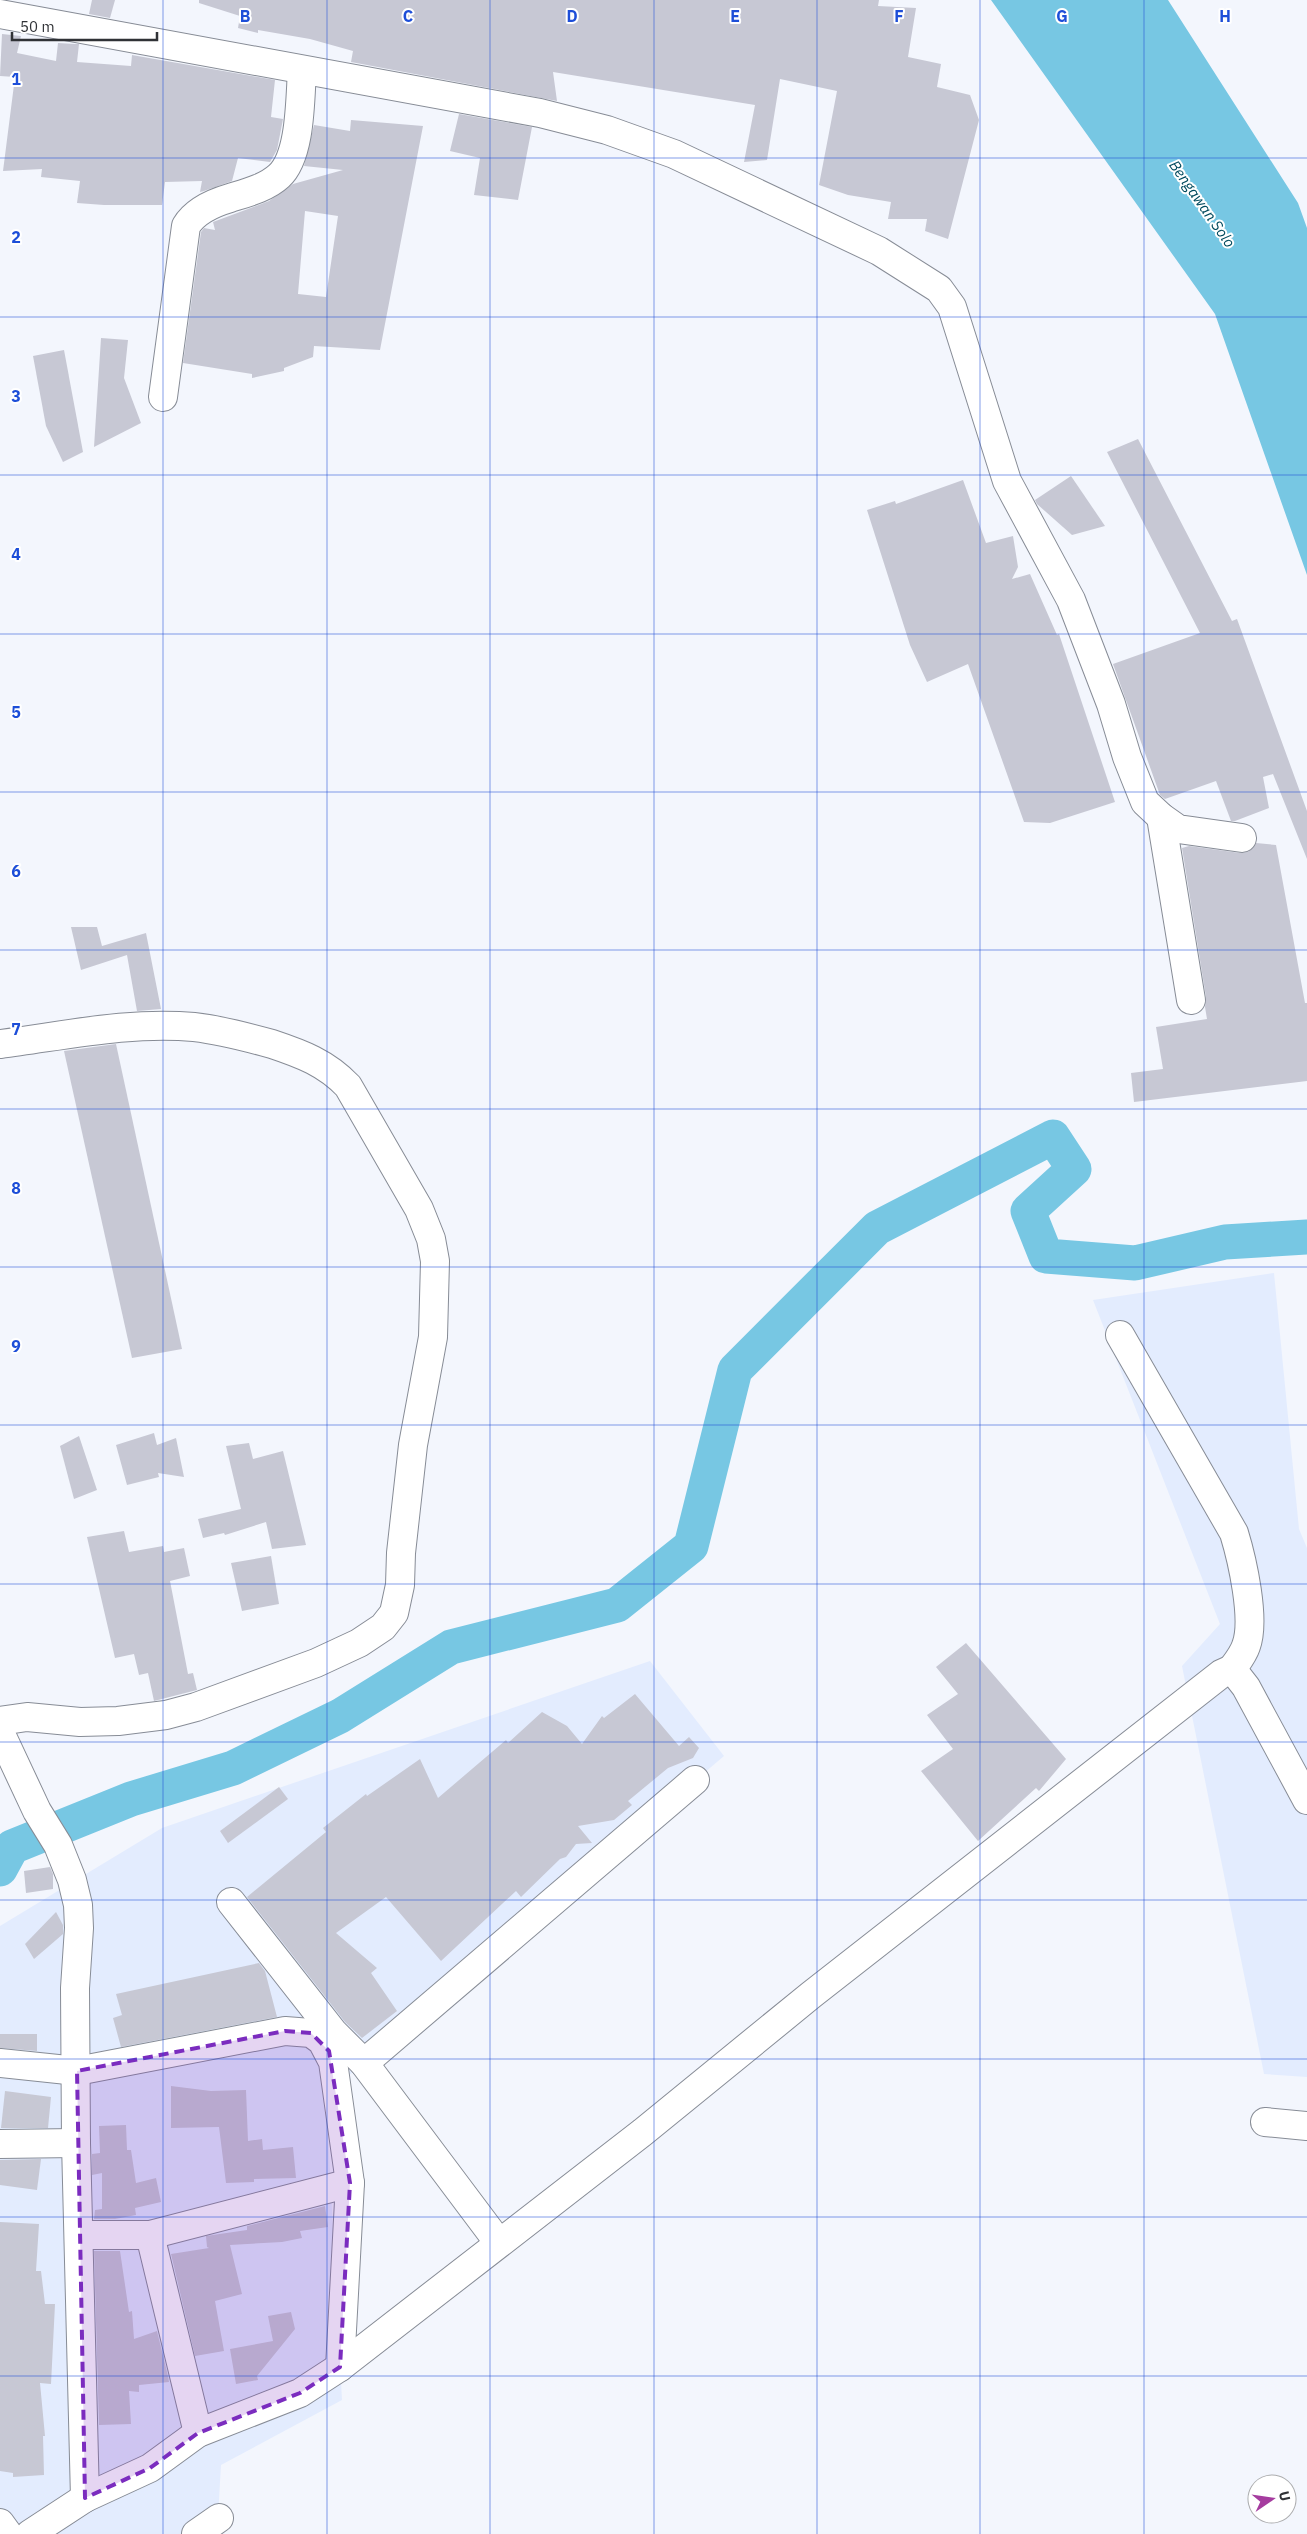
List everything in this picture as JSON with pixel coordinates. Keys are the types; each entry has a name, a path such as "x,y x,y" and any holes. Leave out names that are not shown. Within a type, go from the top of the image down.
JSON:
{"street":[{"path":"0,14 540,113 607,130 674,154 879,251 939,289 952,307 1007,481 1071,600 1111,704 1127,757 1146,802 1161,817 1178,829 1242,838"},
{"path":"163,398 181,248 186,226 197,212 218,202 260,188 278,177 287,166 292,154 296,130 302,70"},
{"path":"1161,817 1191,1000"},
{"path":"0,1044 142,1027 194,1027 246,1037 297,1052 333,1070 348,1086 419,1209 431,1239 435,1261 433,1337 413,1445 401,1553 400,1586 394,1613 383,1627 359,1643 316,1662 196,1707 166,1715 118,1721 80,1722 27,1717 0,1721"},
{"path":"30,2534 85,2498 150,2468 198,2433 300,2393 340,2367 1210,1681 1232,1669 1247,1644 1248,1628 1243,1561 1234,1533 1120,1334"},
{"path":"1232,1669 1246,1687 1307,1800"},
{"path":"0,1732 37,1811 58,1845 72,1880 78,1905 79,1928 75,1988 76,2143 80,2235 85,2498"},
{"path":"364,2062 695,1780"},
{"path":"231,1902 333,2032 364,2062 499,2243"},
{"path":"0,2063 77,2071 285,2030 311,2032 322,2041 333,2062 350,2183 340,2367"},
{"path":"1265,2122 1307,2126"},
{"path":"0,2144 76,2143"},
{"path":"80,2235 150,2235 350,2183"},
{"path":"150,2235 198,2433"},
{"path":"196,2534 219,2518"},
{"path":"0,2523 8,2534"}],"highlighted area":[{"path":"285,2031 311,2033 329,2051 350,2183 340,2367 300,2393 198,2433 150,2468 85,2498 77,2071"}],"shaded area":[{"path":"1274,1273 1299,1529 1307,1548 1307,2077 1264,2074 1182,1666 1220,1624 1093,1300"},
{"path":"650,1661 724,1756 326,2095 342,2400 221,2465 217,2534 0,2534 0,1926 162,1828"}],"water":[{"name":"Bengawan Solo","path":"991,0 1168,0 1298,203 1307,228 1307,575 1215,314"}],"building":[{"path":"92,0 115,0 110,18 89,14"},
{"path":"199,0 879,0 878,6 916,8 908,57 941,64 937,87 970,95 979,120 948,239 925,231 927,219 888,219 891,202 848,195 819,185 837,91 780,79 767,160 744,162 755,105 553,72 557,101 351,62 353,51 310,39 258,30 258,33 238,28 240,16 199,3"},
{"path":"2,34 21,36 17,53 56,61 58,43 79,44 77,62 131,66 132,55 275,80 271,117 283,119 277,150 270,162 238,158 232,181 204,191 200,192 202,181 165,182 162,205 77,203 80,181 41,177 42,169 3,171 15,77 0,76"},
{"path":"459,114 532,127 518,200 474,195 480,158 450,151"},
{"path":"351,120 423,126 380,350 314,346 313,357 284,368 284,371 252,378 252,374 183,363 201,232 204,228 215,230 213,222 269,201 293,184 343,170 304,166 314,125 350,131","holes":["305,211 338,216 326,297 298,294"]},
{"path":"101,338 128,340 124,378 141,423 94,447"},
{"path":"64,350 83,452 63,462 46,426 33,356"},
{"path":"1138,439 1232,621 1237,619 1307,811 1307,859 1273,774 1263,777 1269,808 1235,821 1231,821 1216,781 1165,799 1160,795 1113,664 1200,633 1107,452"},
{"path":"1071,476 1105,526 1072,535 1037,504 1035,500"},
{"path":"963,480 986,543 1013,536 1018,567 1012,579 1030,574 1057,635 1059,634 1115,802 1050,823 1024,822 968,664 927,682 910,645 867,510 895,501 896,504"},
{"path":"1256,843 1276,845 1305,1003 1307,1003 1307,1081 1134,1102 1131,1073 1163,1069 1156,1027 1207,1019 1206,997 1182,848 1189,846 1240,853 1248,852"},
{"path":"71,927 97,927 102,946 146,933 161,1009 137,1011 127,955 81,970"},
{"path":"116,1044 182,1349 132,1358 64,1051"},
{"path":"154,1433 157,1445 176,1438 184,1477 158,1473 159,1477 127,1485 116,1445"},
{"path":"79,1436 97,1490 74,1499 60,1446"},
{"path":"249,1443 253,1459 283,1451 306,1545 272,1549 266,1522 225,1535 224,1533 203,1538 198,1519 241,1509 226,1446"},
{"path":"124,1531 129,1552 163,1546 164,1552 184,1548 190,1576 170,1581 188,1674 193,1673 197,1690 154,1701 148,1673 139,1675 134,1654 115,1658 87,1537"},
{"path":"271,1556 279,1604 242,1611 231,1563"},
{"path":"966,1643 1066,1759 1039,1791 1036,1788 978,1841 921,1771 953,1749 927,1715 958,1694 936,1667"},
{"path":"635,1694 679,1746 689,1737 699,1748 693,1758 668,1768 628,1801 632,1805 614,1820 578,1826 592,1843 576,1844 566,1857 560,1859 521,1897 516,1891 441,1961 386,1897 336,1933 377,1968 371,1973 397,2011 362,2038 345,2022 247,1897 326,1832 323,1828 366,1794 367,1796 420,1759 438,1798 506,1740 508,1743 542,1712 567,1726 582,1744 602,1716 604,1718"},
{"path":"279,1787 288,1799 228,1843 220,1831"},
{"path":"50,1867 53,1874 53,1889 26,1893 24,1871"},
{"path":"56,1912 63,1925 63,1934 34,1959 25,1944"},
{"path":"259,1963 265,1971 277,2017 121,2047 113,2018 122,2015 116,1994"},
{"path":"0,2034 37,2034 37,2051 0,2048"},
{"path":"171,2086 211,2091 246,2090 248,2141 262,2139 263,2150 293,2147 296,2178 254,2179 254,2182 226,2183 219,2127 171,2128"},
{"path":"5,2091 51,2097 48,2128 1,2128"},
{"path":"126,2125 127,2150 131,2150 136,2183 156,2178 161,2202 135,2208 136,2215 115,2219 94,2219 95,2210 102,2209 102,2173 92,2175 92,2154 100,2153 99,2126"},
{"path":"41,2159 37,2190 0,2185 0,2160"},
{"path":"325,2206 328,2227 300,2231 302,2238 282,2242 230,2245 242,2294 215,2301 224,2351 195,2356 171,2254 209,2248 207,2247 206,2236 247,2230 247,2226"},
{"path":"0,2222 39,2224 36,2271 41,2271 45,2304 55,2304 51,2384 40,2383 45,2436 43,2436 44,2475 13,2477 13,2473 0,2471"},
{"path":"94,2251 120,2251 129,2312 132,2311 134,2339 157,2331 168,2376 169,2382 139,2385 139,2392 129,2391 131,2424 99,2425"},
{"path":"291,2312 295,2329 257,2376 258,2380 236,2384 230,2349 273,2341 268,2316"}],"waterway":[{"path":"0,1869 12,1847 131,1799 233,1768 340,1716 451,1647 617,1605 691,1546 735,1370 877,1228 1053,1137 1074,1169 1028,1211 1046,1256 1135,1263 1225,1242 1307,1237"}]}
